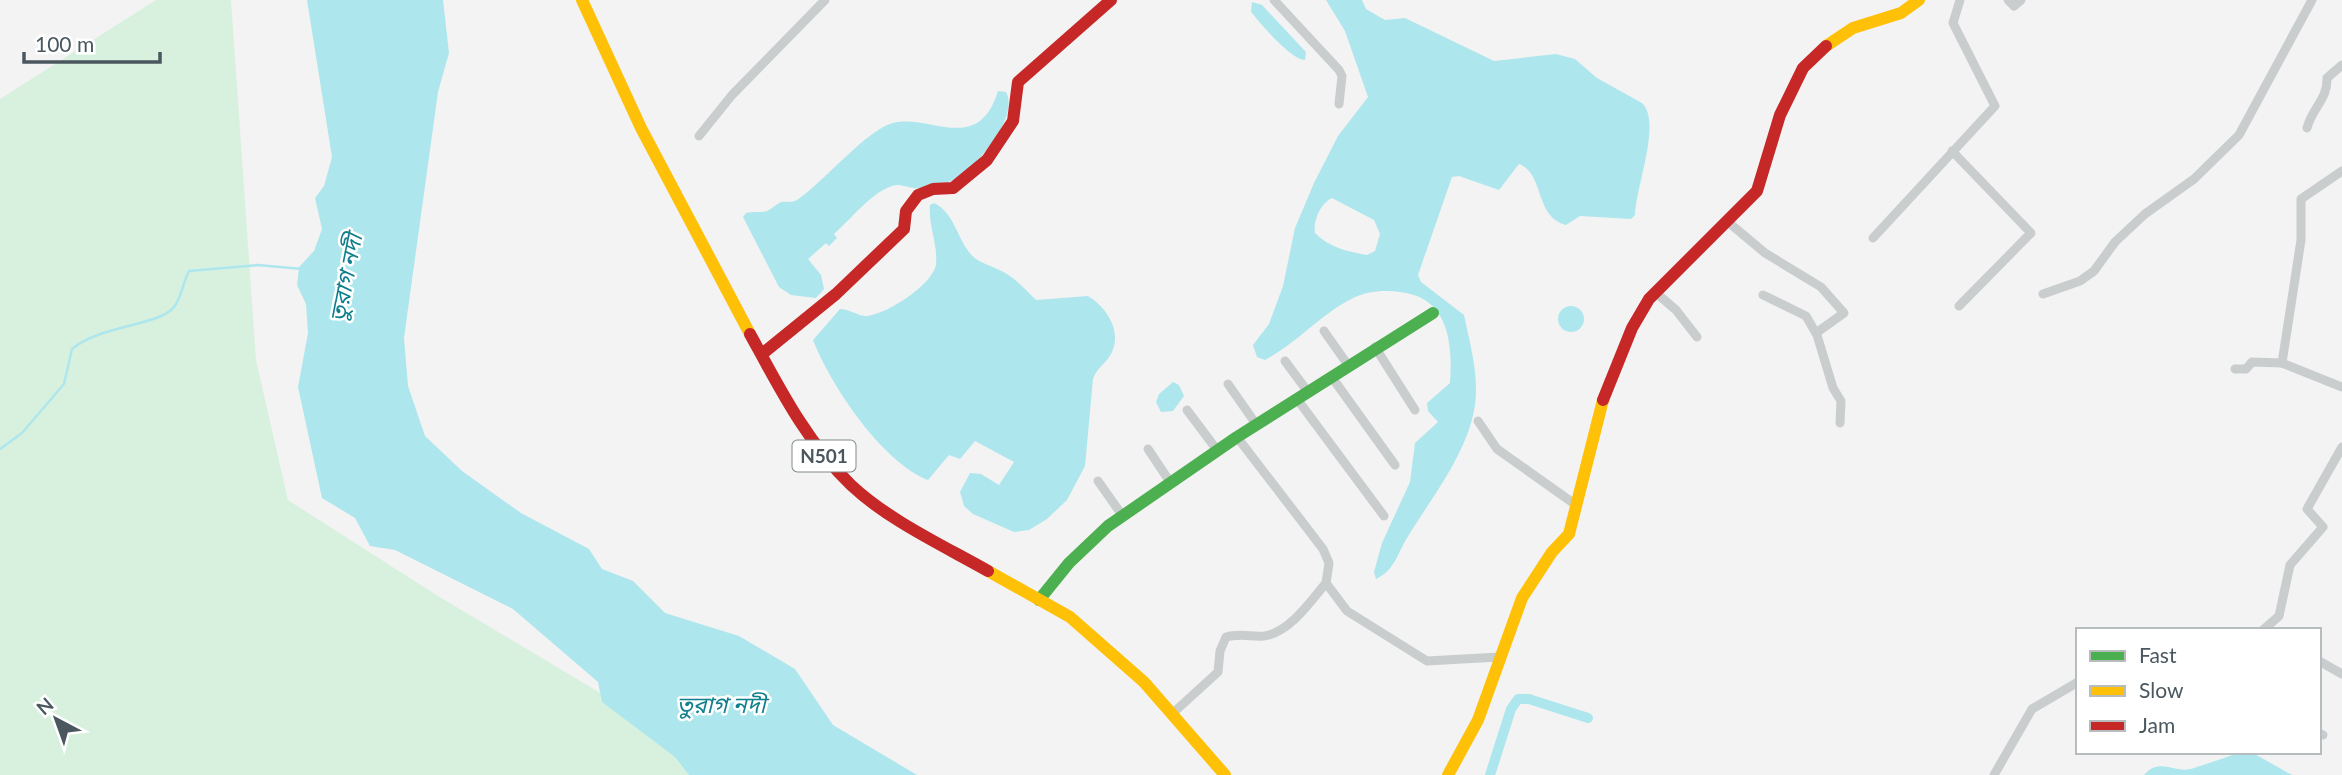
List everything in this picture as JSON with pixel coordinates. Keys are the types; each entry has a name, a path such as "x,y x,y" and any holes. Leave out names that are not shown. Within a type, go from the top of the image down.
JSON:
{"main road":[{"name":"N501","path":"582,0 640,128 762,354 802,424 853,487 915,530 1069,617 1110,650 1172,713 1225,775"},
{"path":"762,354 836,294 904,229 906,211 918,195 933,189 953,188 987,160 1013,121 1018,82 1028,70 1111,0"},
{"path":"1448,775 1478,720 1499,657 1526,590 1569,534 1602,400 1632,328 1655,292 1757,191 1780,115 1803,68 1815,53 1853,28 1901,13 1919,0"},
{"path":"1039,600 1069,563 1122,515 1256,424 1433,313"}],"street":[{"path":"699,136 732,95 825,0"},
{"path":"1274,0 1339,69 1342,76 1339,104"},
{"path":"1873,238 1995,106 1953,23 1960,0"},
{"path":"2008,0 2014,6 2021,0"},
{"path":"2043,294 2080,281 2094,271 2115,242 2145,214 2194,180 2239,135 2287,41 2312,0"},
{"path":"2307,128 2315,108 2328,92 2327,78 2342,65"},
{"path":"1951,151 2031,233 1959,306"},
{"path":"2281,363 2301,240 2301,200 2342,171"},
{"path":"1728,222 1765,253 1821,287 1844,313 1816,333"},
{"path":"1655,292 1676,310 1697,337"},
{"path":"1763,295 1806,316 1816,333 1833,388 1841,401 1840,424"},
{"path":"1324,331 1348,365"},
{"path":"1375,347 1415,410"},
{"path":"1285,361 1303,395 1384,516"},
{"path":"2235,369 2246,369 2252,362 2281,363 2342,387"},
{"path":"1331,376 1395,465"},
{"path":"1227,384 1256,424"},
{"path":"1187,411 1217,450"},
{"path":"1478,421 1497,449 1576,505"},
{"path":"1172,713 1218,672 1220,651 1227,637 1241,633 1266,636 1287,625 1326,583 1329,563 1323,549 1237,437"},
{"path":"2269,628 2278,616 2290,565 2323,527 2307,509 2342,447"},
{"path":"1148,449 1170,482"},
{"path":"1098,481 1122,515"},
{"path":"1326,583 1347,611 1427,661 1499,657"},
{"path":"2321,662 2342,674"},
{"path":"1994,775 2032,709 2076,683"}],"green space":[{"path":"156,0 231,0 256,360 288,500 438,596 622,706 707,775 0,775 0,99"}],"water":[{"name":"তুরাগ নদী","path":"307,0 443,0 449,53 438,92 404,338 408,386 425,436 462,471 521,513 589,549 602,569 633,581 665,613 739,636 795,669 833,725 917,775 689,775 675,757 602,702 598,682 513,609 395,550 370,546 355,518 322,498 298,387 308,333 306,304 297,285 299,267 314,251 322,229 315,198 324,186 332,157"},
{"path":"1326,0 1362,0 1366,9 1385,20 1405,18 1494,61 1556,54 1575,59 1597,78 1642,103 1649,124 1649,139 1635,215 1631,219 1580,216 1566,225 1549,214 1533,177 1519,164 1499,190 1459,176 1452,177 1418,275 1421,282 1464,315 1475,370 1474,409 1469,429 1452,467 1392,566 1376,579 1374,572 1382,543 1410,482 1415,443 1438,422 1428,411 1427,403 1450,383 1448,338 1438,312 1416,296 1400,292 1376,292 1359,296 1341,305 1265,360 1257,357 1253,345 1269,324 1283,286 1295,228 1314,183 1338,136 1368,97 1345,31","holes":["1332,198 1374,220 1380,234 1375,251 1367,255 1332,245 1315,233 1319,212"]},
{"path":"1252,2 1262,5 1306,52 1305,60 1284,48 1269,32 1251,12"},
{"path":"998,91 1006,92 1009,102 1002,127 984,153 964,173 951,181 928,187 892,186 869,200 834,234 837,238 829,246 826,243 808,259 821,275 824,289 816,298 791,295 779,287 743,217 746,213 767,211 781,202 797,200 870,135 893,123 907,121 952,128 966,127 978,122 989,111"},
{"path":"934,203 946,212 972,256 1011,277 1036,300 1088,296 1101,306 1114,328 1115,344 1112,352 1093,379 1085,466 1067,500 1047,519 1029,530 1014,532 973,514 964,506 960,492 970,473 981,474 999,485 1014,462 975,441 960,459 949,455 928,480 911,471 876,440 845,400 813,340 840,309 865,316 874,315 907,298 927,281 936,264 930,220 930,205"},
{"path":"1571,306 1581,309 1584,319 1581,329 1571,332 1561,329 1558,319 1561,309"},
{"path":"1173,382 1179,385 1184,396 1173,411 1161,412 1156,402 1159,394"},
{"path":"2235,754 2255,754 2292,775 2144,775 2162,766 2187,770"}],"waterway":[{"path":"0,449 22,433 64,384 72,349 98,335 166,313 177,303 189,271 258,265 302,269"},
{"path":"1490,775 1511,709 1518,699 1529,699 1588,718"}],"traffic: fast":[{"path":"1039,600 1069,563 1108,526 1237,437 1433,313"}],"traffic: slow":[{"path":"582,0 641,128 750,334"},
{"path":"1826,46 1853,28 1901,13 1919,0"},
{"path":"1448,775 1478,720 1522,598 1552,552 1569,534 1603,400"},
{"path":"988,571 1070,617 1144,682 1225,775"}],"traffic: jam":[{"path":"762,354 836,294 904,229 906,211 918,195 933,189 953,188 987,160 1013,121 1018,82 1111,0"},
{"path":"1603,400 1632,328 1649,299 1757,191 1780,115 1803,68 1826,46"},
{"path":"750,334 807,433 851,485 899,521 988,571"}]}
